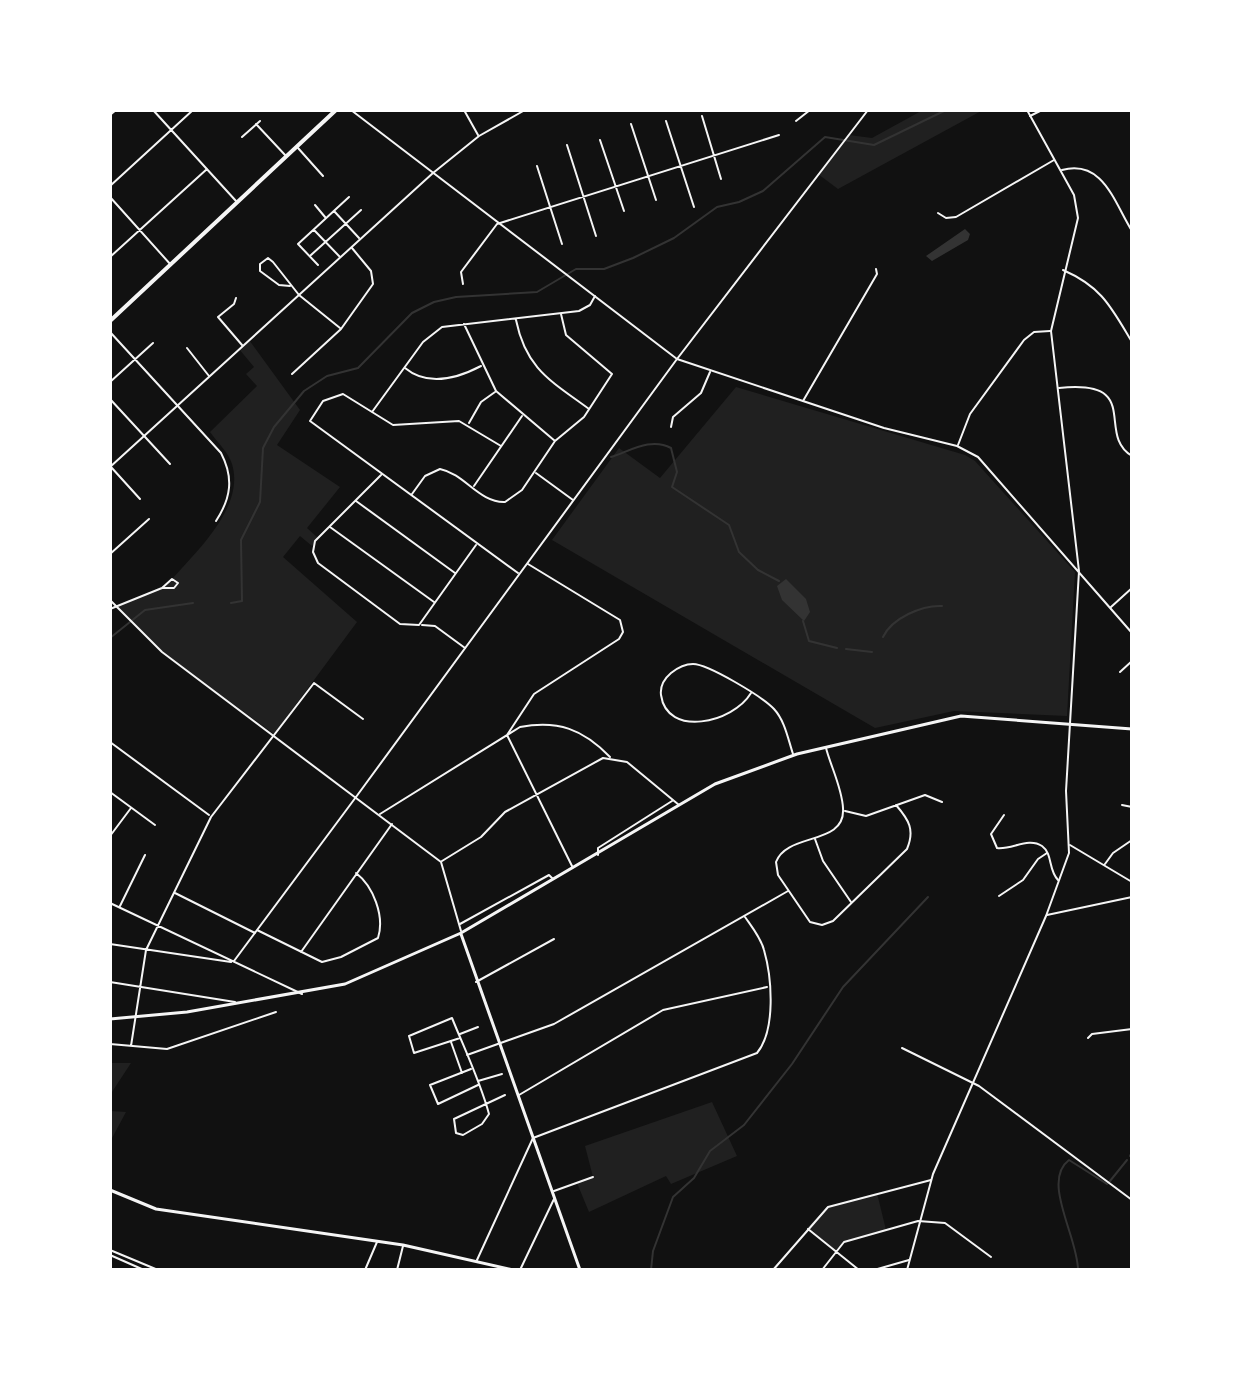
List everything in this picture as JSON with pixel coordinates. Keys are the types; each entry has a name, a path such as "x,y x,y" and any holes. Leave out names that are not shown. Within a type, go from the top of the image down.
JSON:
{"highway":[{"path":"110,321 336,110"}],"main road":[{"path":"110,1019 302,994 345,984 461,933 732,775 793,755 961,716 1070,721 1132,729"},
{"path":"461,933 580,1270"},
{"path":"110,1190 156,1209 403,1245 513,1270"}],"street":[{"path":"110,115 116,110"},
{"path":"153,110 238,203"},
{"path":"110,186 193,110"},
{"path":"351,110 677,359 884,428 957,446 983,462 1132,633"},
{"path":"464,110 479,136"},
{"path":"140,499 110,467 433,173 479,136 525,110"},
{"path":"796,121 810,110"},
{"path":"233,962 677,359 868,110"},
{"path":"907,1270 923,1221 931,1180 1046,916 1069,844 1066,791 1079,571 1051,331 1063,270 1078,218 1074,195 1027,110"},
{"path":"1030,116 1042,110"},
{"path":"702,116 721,179"},
{"path":"242,137 260,121"},
{"path":"666,121 694,207"},
{"path":"256,124 288,158"},
{"path":"631,124 656,200"},
{"path":"753,135 755,142"},
{"path":"463,284 461,272 497,224 779,135"},
{"path":"600,140 624,211"},
{"path":"567,145 596,236"},
{"path":"298,148 323,176"},
{"path":"938,213 946,218 956,217 1055,160"},
{"path":"537,166 562,244"},
{"path":"1062,170 1073,167 1092,170 1132,231"},
{"path":"110,257 207,169"},
{"path":"110,197 171,266"},
{"path":"318,265 298,244 349,197"},
{"path":"315,205 326,218"},
{"path":"310,256 361,210"},
{"path":"334,211 360,239"},
{"path":"313,229 340,257"},
{"path":"292,374 341,329 374,279 351,247"},
{"path":"290,286 276,283 260,271 260,264 268,258 299,295 341,329"},
{"path":"802,402 877,274 876,269"},
{"path":"1063,270 1083,278 1102,293 1132,342"},
{"path":"371,413 429,335 448,325 561,314 585,309 595,296"},
{"path":"236,298 234,304 218,317 242,346"},
{"path":"412,495 425,476 440,469 473,486 490,500 505,502 518,494 555,441 579,423 612,374 566,335 561,314"},
{"path":"515,319 522,347 535,368 589,409"},
{"path":"464,323 496,391 555,441"},
{"path":"957,446 970,414 1024,340 1034,332 1051,331"},
{"path":"110,332 219,450 228,467 230,494 216,521"},
{"path":"110,382 153,343"},
{"path":"187,348 209,377"},
{"path":"404,368 428,379 455,377 482,366"},
{"path":"671,427 673,417 701,393 711,371"},
{"path":"1058,388 1083,385 1102,392 1115,409 1120,444 1132,456"},
{"path":"468,424 481,402 496,391"},
{"path":"501,446 468,424 439,419 400,427 371,413 351,397 336,395 323,401 310,421 519,574"},
{"path":"110,399 170,464"},
{"path":"473,486 522,416"},
{"path":"535,472 573,500"},
{"path":"382,473 312,546 318,563 400,624 435,626 466,648"},
{"path":"355,500 456,573"},
{"path":"110,554 149,519"},
{"path":"1132,520 1132,568"},
{"path":"329,526 434,602"},
{"path":"419,625 477,544"},
{"path":"507,735 534,694 613,644 623,632 620,620 527,564"},
{"path":"110,609 162,588"},
{"path":"1110,607 1132,588"},
{"path":"110,600 162,652 441,862 461,933"},
{"path":"1120,672 1132,661"},
{"path":"751,693 732,712 693,723 675,714 663,700 661,692 667,676 691,664 713,671 751,693 778,715 793,755"},
{"path":"131,1046 146,950 211,817 314,683 363,719"},
{"path":"379,815 520,727 535,724 567,726 588,737 610,757 637,768 679,805"},
{"path":"507,735 574,869"},
{"path":"110,742 211,817"},
{"path":"825,747 843,811 834,830 785,848 778,857 776,872 805,918 814,924 833,921 910,844 910,822 896,805"},
{"path":"441,862 481,837 505,812 596,760 610,757"},
{"path":"110,792 155,825"},
{"path":"843,811 866,816 925,795 942,802"},
{"path":"598,855 598,848 674,800"},
{"path":"1122,805 1132,807"},
{"path":"110,836 131,808"},
{"path":"1004,815 991,834 997,848 1006,849 1034,842 1048,853 1051,873 1059,881"},
{"path":"300,954 392,824"},
{"path":"814,838 823,861 852,904"},
{"path":"1105,865 1113,853 1132,840"},
{"path":"1069,844 1132,882"},
{"path":"999,896 1023,880 1038,859 1048,853"},
{"path":"119,907 145,855"},
{"path":"174,893 300,954 329,962 378,938 381,918 367,882 356,873"},
{"path":"459,925 549,875 554,880"},
{"path":"467,1055 554,1024 788,891"},
{"path":"1046,916 1132,897"},
{"path":"110,903 302,994"},
{"path":"477,1261 533,1138 757,1053 765,1043 768,987 764,949 745,917"},
{"path":"476,982 554,939"},
{"path":"110,944 233,962"},
{"path":"110,982 240,1003"},
{"path":"518,1096 663,1010 768,987"},
{"path":"110,1052 110,1044 167,1049 276,1012"},
{"path":"478,1027 459,1036 451,1041 414,1053 409,1036 452,1018 459,1036 467,1055 472,1069 486,1102 487,1119 463,1135 456,1133 454,1119 486,1102 505,1095"},
{"path":"1088,1038 1092,1034 1132,1029"},
{"path":"451,1041 462,1073"},
{"path":"902,1048 972,1083 1132,1200"},
{"path":"472,1069 430,1085 438,1104 502,1074"},
{"path":"552,1191 593,1177"},
{"path":"773,1270 828,1207 931,1180"},
{"path":"520,1270 554,1197"},
{"path":"822,1270 844,1242 923,1221 949,1225 991,1257"},
{"path":"807,1228 859,1270"},
{"path":"365,1270 377,1241"},
{"path":"397,1270 403,1245"},
{"path":"110,1250 158,1270"},
{"path":"110,1255 144,1270"},
{"path":"874,1270 910,1261"}],"shaded area":[{"path":"923,110 983,110 838,189 818,174 849,135 872,138"},
{"path":"965,229 970,234 968,240 932,261 926,256"},
{"path":"249,340 300,410 277,445 340,487 307,528 318,538 312,546 300,536 283,557 357,622 274,734 162,652 116,607 162,588 206,541 226,511 232,496 232,464 210,432 257,386 246,374 254,367 239,349"},
{"path":"736,387 965,455 975,461 1075,572 1067,716 954,711 875,728 552,540 619,448 660,478"},
{"path":"786,579 806,599 810,612 804,621 782,600 777,586"},
{"path":"110,1063 131,1063 110,1095"},
{"path":"712,1102 737,1156 671,1184 666,1176 589,1212 577,1183 593,1177 585,1146"},
{"path":"110,1111 126,1112 111,1140 110,1140"},
{"path":"877,1193 886,1230 844,1242 837,1252 807,1228 828,1207"}],"waterway":[{"path":"231,603 242,601 241,540 260,502 263,448 274,427 304,391 327,376 358,368 412,313 434,302 456,297 537,292 576,269 604,269 633,258 674,238 717,207 739,202 763,191 825,137 874,145 946,110"},
{"path":"611,457 648,444 671,448 677,472 672,487 729,525 739,552 758,570 779,581"},
{"path":"110,638 145,610 193,603"},
{"path":"883,637 893,624 908,614 942,606"},
{"path":"803,621 809,641 837,648"},
{"path":"846,649 872,652"},
{"path":"651,1270 653,1251 673,1197 694,1178 710,1151 744,1125 792,1064 843,987 928,897"},
{"path":"1130,1156 1132,1152"},
{"path":"1078,1270 1060,1195 1061,1169 1069,1160 1107,1184"},
{"path":"1110,1181 1127,1160"}]}
